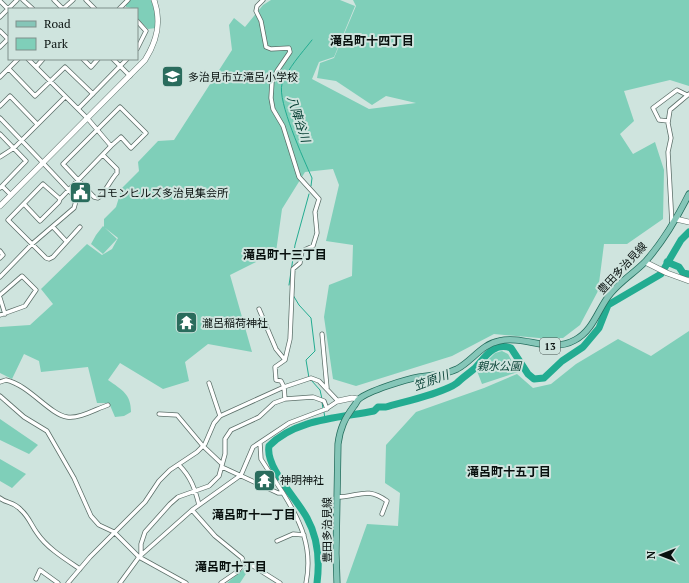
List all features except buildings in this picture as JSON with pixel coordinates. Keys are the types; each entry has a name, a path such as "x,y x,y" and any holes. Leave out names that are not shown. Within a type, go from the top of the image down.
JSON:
{"main road":[{"name":"豊田多治見線","path":"337,583 338,444 345,419 357,402 367,394 396,384 417,378 446,373 457,369 469,362 489,343 500,340 512,340 559,347 576,340 586,332 611,293 645,262 676,219 689,194"}],"street":[{"path":"9,8 17,0"},
{"path":"23,0 32,8"},
{"path":"54,0 62,8"},
{"path":"64,8 73,0"},
{"path":"86,0 94,8"},
{"path":"122,8 128,0"},
{"path":"0,206 145,60 156,38 158,19 154,0"},
{"path":"263,0 257,6 256,11 261,21 266,47 271,49 289,48 290,52 276,71 272,82 271,98 273,109 283,126 299,177 309,190 318,196 319,199 315,212 317,233 313,246 302,251 300,263 293,269 290,339 285,360 275,367 276,380 281,381 284,387 285,399"},
{"path":"0,1 8,9 0,18"},
{"path":"138,22 146,31 138,47"},
{"path":"0,31 8,38"},
{"path":"0,47 8,40"},
{"path":"0,77 17,60"},
{"path":"29,60 88,119 111,146"},
{"path":"36,67 42,60"},
{"path":"84,60 91,67 97,60"},
{"path":"114,60 130,76"},
{"path":"78,109 126,60"},
{"path":"9,69 35,96 66,67 93,94"},
{"path":"668,120 659,120 653,108 677,90 688,94 670,110 668,120 670,138 668,166 672,225"},
{"path":"0,106 10,96 37,124"},
{"path":"0,157 14,148 65,97"},
{"path":"24,204 40,221 60,202 60,199 78,181 111,146 121,137 131,148 146,133 120,106 63,164 78,181 98,198 102,196 110,180 117,173 117,168 103,155"},
{"path":"0,118 44,162 52,174 69,190 76,201 74,208 32,244 0,277"},
{"path":"0,134 26,161 1,187 11,195"},
{"path":"60,199 44,184 8,220 49,259 80,227"},
{"path":"676,219 689,222"},
{"path":"53,227 66,241"},
{"path":"0,252 3,255 0,258"},
{"path":"645,262 667,273 689,281"},
{"path":"0,315 5,314 25,306 36,290 22,276 0,297 5,314"},
{"path":"259,309 276,349 285,360"},
{"path":"322,334 327,388"},
{"path":"68,583 114,532 145,502 159,481 203,446 214,423 220,416 284,387 309,378 327,388 338,401"},
{"path":"0,382 6,380 21,386 36,395 52,409 68,417 89,412 108,405"},
{"path":"209,383 220,416"},
{"path":"0,396 24,417 47,432 74,478 91,516 99,525 114,532 140,556 186,583"},
{"path":"140,556 142,538 147,529 178,497 196,492 215,481 225,454 225,439 231,430 259,417 274,403 285,399 313,397 324,401 325,409"},
{"path":"120,583 140,556 192,510 241,475 253,447 266,437 290,423 325,409 338,401 352,398 357,402"},
{"path":"159,414 177,415 203,446 222,465 264,487 283,493"},
{"path":"260,443 261,459 298,518 304,535 308,562 306,583"},
{"path":"179,465 188,474 196,492 199,505"},
{"path":"337,497 347,497 368,492 387,501 382,514"},
{"path":"0,498 4,501 12,502 21,509 46,543 80,569"},
{"path":"192,510 215,536 242,558 244,563 253,566 280,583"},
{"path":"277,541 294,534 304,535"},
{"path":"221,583 237,572 244,563"},
{"path":"36,579 40,570 58,583"}],"green space":[{"path":"130,0 151,0 155,11 156,28 148,29 138,19 138,8 126,7 126,4"},
{"path":"271,0 340,0 355,6 334,57 319,62 312,79 369,109 416,103 386,96 372,105 336,81 317,78 320,63 334,58 356,6 353,0 689,0 689,86 670,80 624,91 634,121 620,134 633,154 655,142 664,170 663,219 627,244 604,244 598,291 580,325 563,338 539,338 494,334 452,356 356,386 333,379 324,317 329,285 352,276 353,245 326,241 339,185 333,169 305,172 282,209 276,252 230,275 252,352 208,344 185,362 189,381 163,389 120,363 108,380 125,393 131,406 131,412 124,416 115,417 109,403 97,403 88,367 41,372 39,361 24,354 12,379 0,373 0,327 30,325 53,304 41,289 87,244 102,255 112,249 118,238 104,227 104,219 116,207 122,188 139,171 138,162 158,141 174,140 232,50 229,25 234,18 245,27 263,5"},
{"path":"103,226 117,239 103,254 91,244"},
{"path":"689,331 689,583 346,583 367,524 398,526 400,493 385,483 386,445 416,412 484,388 517,374 533,388 551,384 576,364 618,339 651,356"},
{"name":"親水公園","path":"502,351 508,354 518,372 482,384 477,371 495,353"},
{"path":"0,419 38,445 29,454 0,440"},
{"path":"0,459 26,474 12,488 0,481"},
{"path":"245,568 249,569 240,583 227,583"}],"waterway":[{"name":"八陣谷川","path":"311,186 312,178 292,131 283,103 282,84 295,61 312,40"},
{"name":"八陣谷川","path":"289,285 295,245 309,194"},
{"name":"笠原川","path":"317,583 318,558 314,533 307,518 277,473 269,454 269,446 291,430 304,425 332,418 374,411 378,407 386,407 423,397 451,387 474,369 485,356 499,347 505,346 511,348 528,374 534,379 544,378 562,361 583,347 599,328 608,305 661,274 681,240 689,232"},
{"path":"667,262 679,267 683,273 689,274"},
{"name":"八陣谷川","path":"293,295 299,305 311,318 315,351 306,360 309,378"},
{"name":"八陣谷川","path":"311,380 320,390 322,399"},
{"name":"八陣谷川","path":"322,402 323,409"},
{"name":"八陣谷川","path":"324,412 325,419"}],"place":[{"name":"多治見市立滝呂小学校","path":"173,77"},
{"name":"コモンヒルズ多治見集会所","path":"81,193"},
{"name":"瀧呂稲荷神社","path":"187,323"},
{"name":"神明神社","path":"265,480"}],"district":[{"name":"滝呂町十四丁目","path":"372,40"},
{"name":"滝呂町十三丁目","path":"285,254"},
{"name":"滝呂町十五丁目","path":"509,471"},
{"name":"滝呂町十一丁目","path":"254,514"},
{"name":"滝呂町十丁目","path":"231,566"}]}
